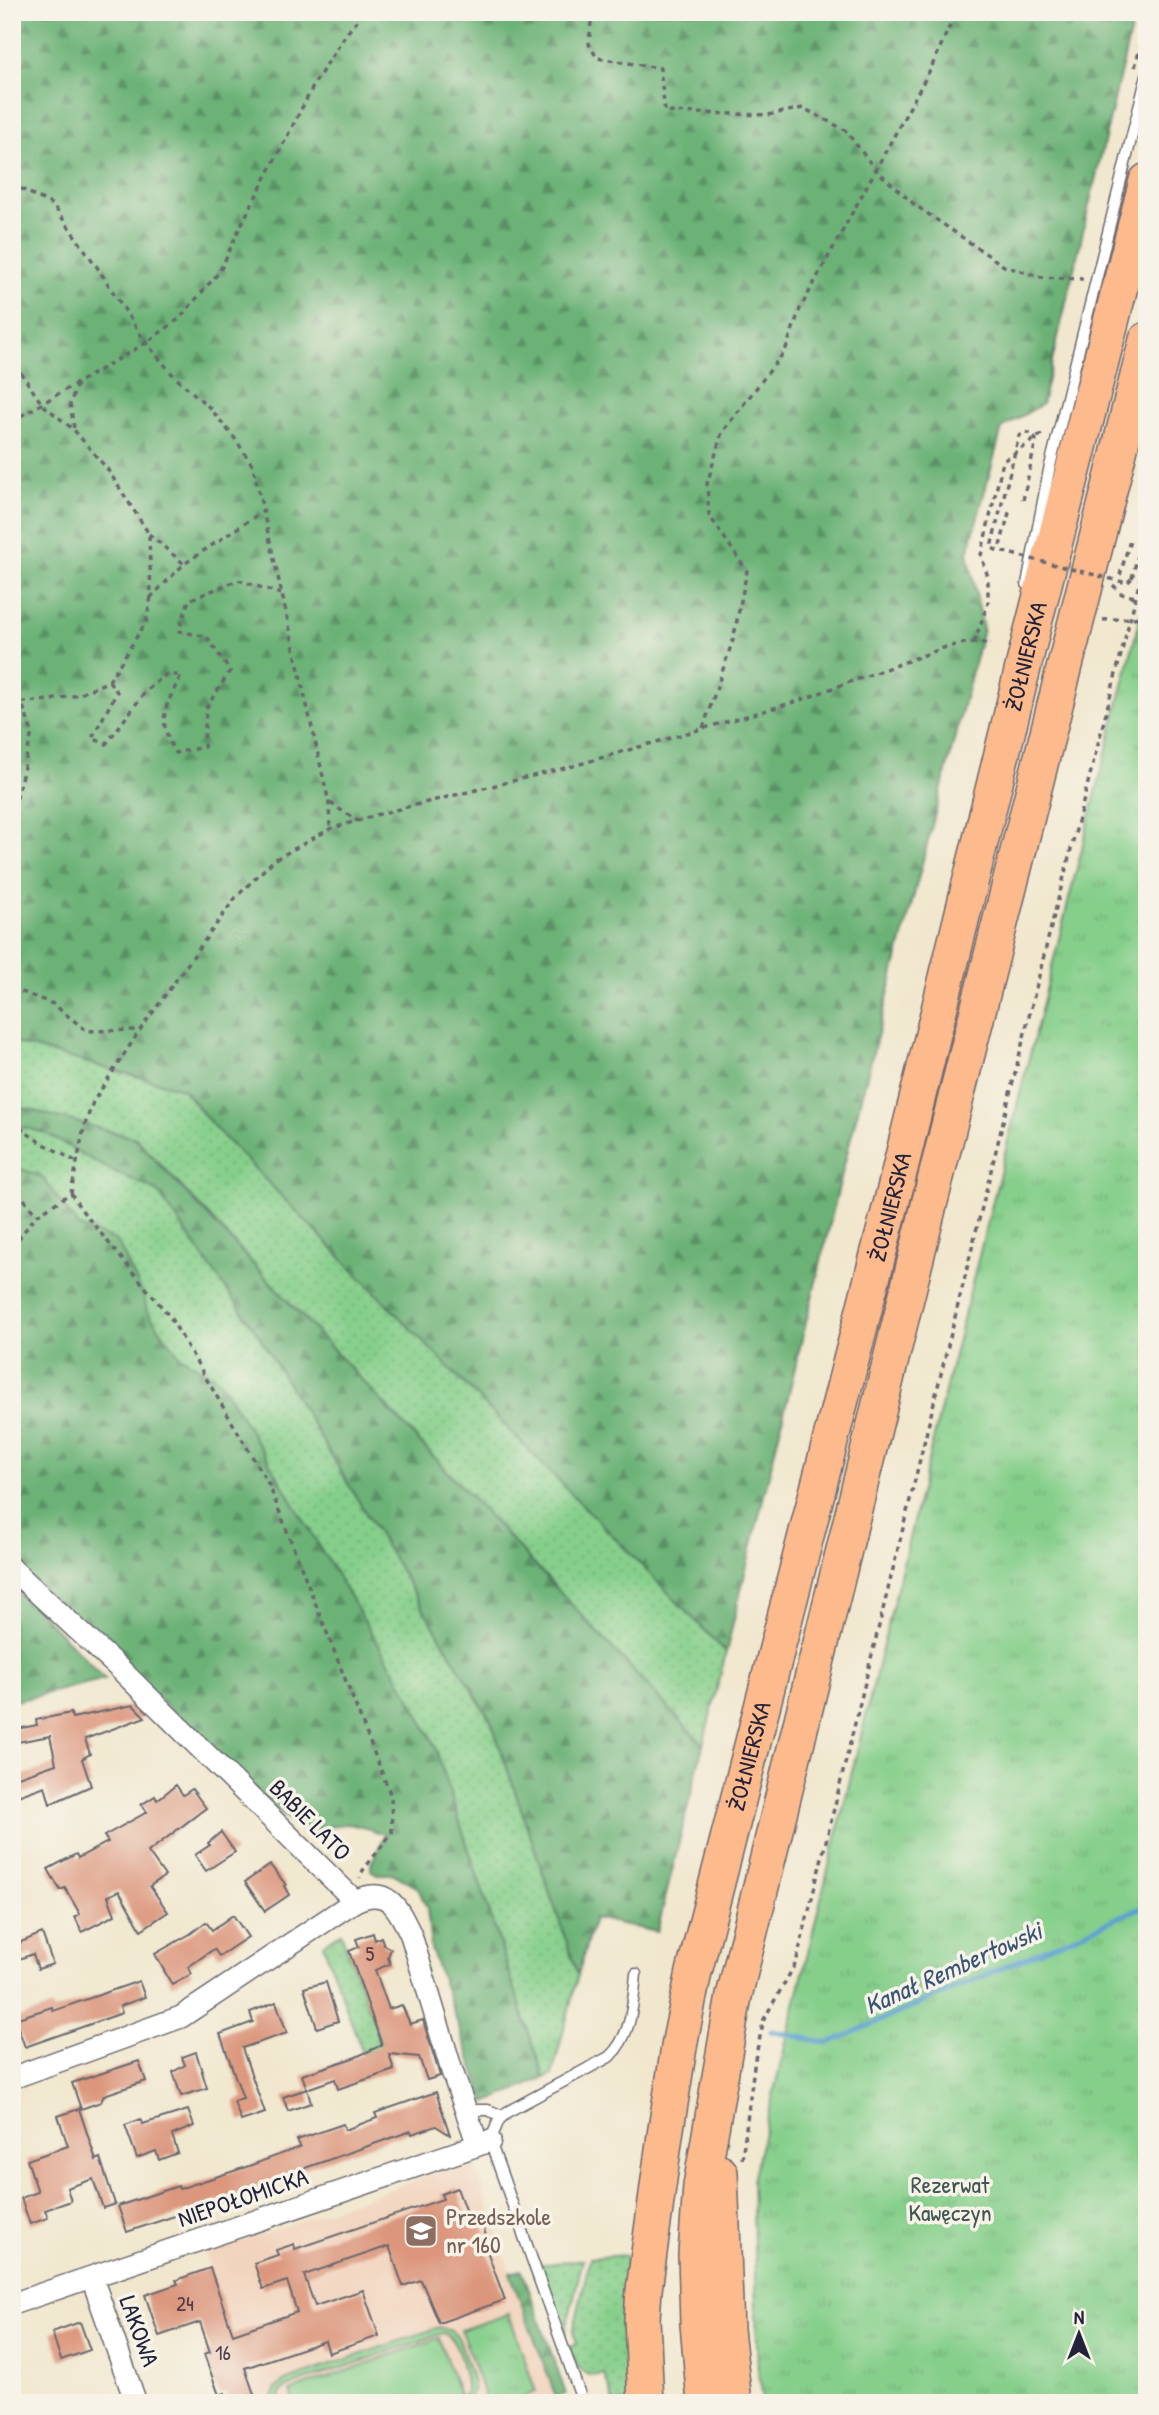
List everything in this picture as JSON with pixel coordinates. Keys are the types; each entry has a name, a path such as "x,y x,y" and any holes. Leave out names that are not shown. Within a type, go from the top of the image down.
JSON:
{"main road":[{"name":"ŻOŁNIERSKA","path":"653,2237 665,2135 694,1972 896,1185 1147,181"},
{"name":"ŻOŁNIERSKA","path":"705,2403 698,2324 696,2254 701,2186 712,2110 734,1996 1087,619 1147,340"},
{"path":"712,2110 720,2170 726,2329 734,2403"},
{"path":"646,2403 642,2311 653,2237"},
{"path":"653,2237 670,2403"}],"street":[{"name":"BABIE LATO","path":"15,1576 119,1668 355,1901"},
{"path":"12,2078 181,2017 355,1901 364,1897 384,1896 402,1917 411,1935 468,2117 484,2143"},
{"name":"NIEPOŁOMICKA","path":"12,2304 484,2143"},
{"name":"LAKOWA","path":"92,2278 136,2403"}],"lane":[{"path":"1026,593 1049,470 1147,75"},
{"path":"1002,755 1020,633"},
{"path":"583,2403 484,2143 503,2116 515,2107 609,2057 618,2049 626,2034 636,1974"},
{"path":"468,2117 488,2110 503,2116"}],"path":[{"path":"12,421 146,344 179,319 220,271 316,81 364,12"},
{"path":"592,12 589,44 597,58 660,68 665,112 768,115 803,108 845,130 875,169 915,205 1004,265 1041,277 1083,279"},
{"path":"702,729 733,640 747,571 709,515 707,484 722,432 785,351 800,309 931,68 956,12"},
{"path":"1133,75 1147,21"},
{"path":"12,184 53,205 146,344 175,377 210,408 253,466 329,803 330,829"},
{"path":"12,367 21,373 42,404 74,430 108,470 149,534 184,564"},
{"path":"74,430 70,404 77,383"},
{"path":"1023,500 1036,440 1032,434 1025,432 1019,436 991,543 993,549 1127,583 1132,578 1147,519"},
{"path":"974,643 988,603 988,577 981,555 1003,461 1043,433"},
{"path":"1000,546 1010,509"},
{"path":"151,597 184,564 263,511"},
{"path":"12,703 78,695 109,681 146,622 151,597 149,534"},
{"path":"1120,575 1131,537"},
{"path":"741,2166 744,2129 764,2019 796,1963 1047,945 1147,553"},
{"path":"109,681 117,692 92,738 106,744 145,692 165,676 181,676 163,714 165,733 175,753 204,747 206,708 230,671 208,637 179,631 189,600 238,580 281,594"},
{"path":"1087,619 1147,617"},
{"path":"355,1901 361,1873 392,1833 391,1796 269,1485 170,1317 80,1208 71,1192 84,1127 93,1102 140,1030 236,897 274,860 330,829 573,766 795,702 946,647 991,643"},
{"path":"12,818 32,733 22,703"},
{"path":"329,803 358,821"},
{"path":"12,988 53,1004 87,1031 140,1030"},
{"path":"12,1121 35,1139 77,1162"},
{"path":"12,1183 36,1216"},
{"path":"12,1247 36,1216 71,1192"}],"shaded area":[{"path":"473,2160 510,2273 556,2397 540,2403 257,2403 205,2254"}],"green space":[{"path":"12,12 1135,12 1042,404 1002,428 968,553 983,629 849,1145 726,1652 216,1129 183,1089 12,1042"},
{"name":"Rezerwat Kawęczyn","path":"1147,590 1147,2403 764,2403 758,2372 752,2181 949,1375"},
{"path":"12,1042 183,1089 216,1129 726,1652 703,1745 136,1138 12,1105"},
{"path":"12,1105 135,1138 703,1745 657,1932 594,1918 578,1975 491,1721 258,1334 157,1191 101,1165 45,1133 12,1124"},
{"path":"12,1124 45,1133 101,1165 157,1191 258,1334 491,1721 578,1975 552,2075 544,2078 434,1744 406,1692 220,1381 180,1356 147,1312 144,1297 117,1241 79,1227 41,1176 12,1166"},
{"path":"12,1166 41,1176 79,1227 117,1241 144,1297 147,1312 180,1356 220,1381 407,1692 434,1744 544,2078 486,2103 431,1949 427,1908 418,1888 394,1874 377,1874 371,1870 371,1864 385,1835 347,1824 309,1829 291,1821 12,1561"},
{"path":"17,1593 29,1601 105,1679 12,1702 12,1595"},
{"path":"341,1933 383,2047 363,2054 323,1944"},
{"path":"626,2255 624,2318 628,2403 614,2403 604,2374 585,2373 578,2366 569,2348 577,2344 573,2332 590,2258"},
{"path":"583,2259 565,2334 541,2265"},
{"path":"522,2270 566,2394 556,2397 510,2273"},
{"path":"509,2314 536,2392 506,2403 487,2403 461,2330"},
{"path":"439,2327 452,2331 459,2339 473,2382 473,2391 465,2403 448,2403 465,2394 466,2382 453,2342 446,2335 440,2334 287,2387 281,2391 278,2403 272,2403 275,2389 285,2381"},
{"path":"439,2338 459,2395 437,2403 294,2403 290,2391"}],"building":[{"path":"133,1705 145,1717 85,1739 90,1754 82,1759 91,1786 50,1804 45,1786 12,1798 12,1779 56,1764 50,1736 12,1743 12,1730 37,1725 36,1720 71,1713 72,1718"},
{"path":"176,1785 183,1795 192,1789 206,1808 148,1852 165,1876 150,1886 168,1912 141,1930 119,1891 108,1896 115,1915 82,1932 75,1917 80,1914 65,1888 60,1890 48,1869 76,1854 78,1858 108,1842 104,1836 147,1812 141,1805 155,1796 157,1800"},
{"path":"221,1832 235,1852 206,1871 195,1855 210,1845 208,1843"},
{"path":"270,1865 286,1885 284,1886 289,1895 265,1911 245,1882"},
{"path":"233,1915 248,1937 219,1956 214,1949 188,1967 192,1974 172,1985 155,1954 206,1922 212,1930"},
{"path":"42,1933 53,1964 38,1969 33,1954 19,1959 14,1945"},
{"path":"373,1933 375,1940 381,1937 384,1945 391,1949 388,1957 390,1964 375,1970 389,2009 402,2005 410,2024 423,2020 440,2076 427,2080 419,2057 389,2054 394,2070 338,2089 335,2079 307,2089 302,2075 356,2057 382,2045 349,1951 359,1947 356,1939"},
{"path":"139,1981 145,1997 120,2006 122,2013 25,2047 15,2019 52,2007 53,2011"},
{"path":"326,1982 338,2021 317,2028 304,1988"},
{"path":"276,2002 287,2033 242,2048 265,2113 241,2121 234,2101 243,2098 220,2034 253,2022 250,2012"},
{"path":"196,2052 207,2088 181,2096 173,2072 185,2065 182,2057"},
{"path":"139,2061 146,2081 104,2095 101,2102 81,2109 72,2083"},
{"path":"307,2089 311,2103 288,2111 283,2097"},
{"path":"436,2092 450,2135 436,2126 412,2134 411,2131 127,2232 118,2206 246,2167 300,2147 297,2140 343,2124 345,2130 377,2118 375,2113"},
{"path":"79,2109 96,2160 100,2158 115,2204 103,2208 93,2179 67,2188 71,2201 45,2210 48,2218 30,2224 21,2198 38,2192 27,2160 68,2146 58,2116"},
{"path":"188,2110 194,2126 172,2135 178,2153 159,2160 156,2151 137,2158 125,2125 141,2119 143,2124"},
{"path":"457,2188 471,2226 482,2222 489,2247 486,2248 505,2300 439,2323 421,2280 403,2286 389,2246 304,2275 315,2306 363,2290 379,2336 329,2353 325,2341 245,2368 256,2400 247,2403 228,2403 225,2393 219,2395 204,2354 210,2352 200,2322 159,2336 145,2295 178,2284 176,2280 210,2268 233,2334 297,2312 287,2281 263,2289 254,2263 278,2255 276,2250 294,2244 295,2249 443,2199 441,2194"},
{"path":"80,2322 90,2350 61,2360 52,2332"}],"waterway":[{"name":"Kanał Rembertowski","path":"771,2031 829,2043 1147,1905"}],"place":[{"name":"Przedszkole nr 160","path":"421,2231"}]}
